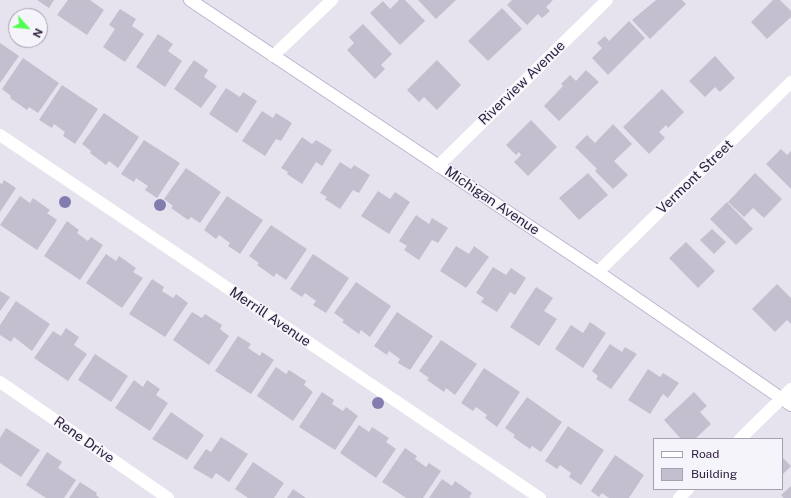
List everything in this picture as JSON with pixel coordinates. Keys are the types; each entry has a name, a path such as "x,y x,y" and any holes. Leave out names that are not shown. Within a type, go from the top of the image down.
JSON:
{"street":[{"name":"Michigan Avenue","path":"190,0 598,272 786,402"},
{"path":"273,56 332,0"},
{"name":"Riverview Avenue","path":"438,166 607,0"},
{"name":"Vermont Street","path":"598,272 791,82"},
{"name":"Merrill Avenue","path":"0,135 540,498"},
{"name":"Rene Drive","path":"0,382 168,498"},
{"path":"741,438 786,402 791,389"},
{"path":"679,498 687,490"}],"building":[{"path":"37,0 54,0 49,8"},
{"path":"68,0 90,0 104,10 87,35 57,15"},
{"path":"399,0 405,0 425,21 400,45 370,13 383,1 390,9"},
{"path":"418,0 456,0 436,19"},
{"path":"512,0 553,0 546,7 550,11 542,18 538,14 527,25 507,5"},
{"path":"656,0 682,0 686,4 650,39 632,20"},
{"path":"773,0 780,0 791,11 791,17 767,39 751,22"},
{"path":"502,8 522,29 488,61 468,41"},
{"path":"120,9 136,19 132,26 144,34 125,62 103,47 115,29 109,25"},
{"path":"629,21 645,38 608,75 592,58 602,48 597,43 605,36 609,41"},
{"path":"363,24 392,54 381,65 385,69 375,79 347,50 354,43 349,37"},
{"path":"158,34 173,44 168,51 182,61 165,87 136,67"},
{"path":"0,43 19,56 0,83"},
{"path":"715,56 735,78 720,92 715,87 705,97 689,81"},
{"path":"23,58 59,83 38,113 29,107 27,110 10,98 11,96 2,89"},
{"path":"194,60 208,70 204,77 217,86 201,108 174,89"},
{"path":"437,60 461,85 437,110 424,97 419,102 407,90"},
{"path":"586,70 599,82 559,121 544,106 563,86 561,84 570,75 576,81"},
{"path":"62,85 98,109 75,144 63,136 65,132 54,124 52,128 39,120"},
{"path":"226,88 240,97 243,92 257,101 237,133 209,114"},
{"path":"662,89 684,112 668,128 666,125 659,132 665,138 649,154 623,127"},
{"path":"262,111 273,118 276,113 292,123 281,141 276,139 265,156 242,141"},
{"path":"104,113 139,137 118,168 109,161 106,165 90,153 91,151 82,144"},
{"path":"531,120 557,147 528,176 514,162 521,155 519,152 516,155 506,145"},
{"path":"613,124 632,144 614,161 628,175 613,189 595,171 597,169 575,147 587,135 595,143"},
{"path":"302,137 312,144 316,140 332,150 322,166 316,162 302,184 281,168"},
{"path":"144,140 180,163 157,198 145,190 148,186 136,178 134,182 121,174"},
{"path":"781,149 787,155 791,151 791,189 766,164"},
{"path":"340,162 351,169 354,165 370,175 359,193 353,190 340,209 325,199 327,197 320,193"},
{"path":"186,168 221,192 200,223 191,217 188,220 171,208 173,206 164,199"},
{"path":"588,173 608,195 579,220 559,198"},
{"path":"755,173 782,199 764,218 753,208 744,217 728,202"},
{"path":"4,180 16,188 0,212 0,183 2,184"},
{"path":"378,191 390,199 395,192 410,202 389,234 361,216"},
{"path":"20,196 30,203 33,198 50,210 47,213 57,220 37,250 0,225"},
{"path":"227,196 263,220 240,254 228,246 230,243 219,235 216,239 204,230"},
{"path":"727,202 753,229 736,245 710,219"},
{"path":"416,215 429,224 432,218 448,228 438,243 432,240 419,260 404,250 407,246 399,241"},
{"path":"67,221 79,230 77,233 88,241 91,237 103,245 80,280 44,256"},
{"path":"271,225 307,249 286,280 276,273 274,277 257,265 259,263 249,256"},
{"path":"712,229 726,242 714,254 700,240"},
{"path":"686,242 715,271 698,288 669,258"},
{"path":"456,246 469,254 474,246 489,257 466,288 440,271"},
{"path":"106,254 116,261 119,256 136,268 133,272 143,278 122,308 86,283"},
{"path":"313,254 349,278 326,313 313,305 316,301 305,293 302,297 290,289"},
{"path":"493,267 506,275 511,268 526,278 515,295 510,292 497,312 481,302 484,298 476,293"},
{"path":"152,279 164,287 162,291 173,298 176,294 188,303 165,337 129,314"},
{"path":"356,282 391,306 370,337 361,330 359,334 342,322 344,320 334,313"},
{"path":"777,284 791,298 791,324 787,320 775,332 752,309"},
{"path":"536,287 553,298 544,311 557,319 539,346 510,327"},
{"path":"0,291 10,297 0,311"},
{"path":"16,301 50,324 32,351 14,337 11,342 0,335 0,325"},
{"path":"192,312 202,318 205,314 222,325 220,329 229,336 209,365 173,340"},
{"path":"397,312 433,336 410,370 398,363 400,359 389,351 387,355 374,346"},
{"path":"590,322 606,333 583,368 555,349 571,325 583,333"},
{"path":"66,328 79,337 74,345 87,354 68,381 34,358 53,331 61,336"},
{"path":"238,336 251,344 248,348 260,356 262,352 274,360 251,394 215,371"},
{"path":"441,340 477,364 455,395 446,388 444,392 427,380 429,378 419,371"},
{"path":"610,344 622,352 625,347 637,354 611,389 596,379 598,376 592,371"},
{"path":"95,354 128,376 111,402 78,380"},
{"path":"276,367 286,374 289,370 306,381 304,385 313,392 293,421 257,396"},
{"path":"484,368 520,392 497,427 485,418 487,415 476,407 473,411 461,403"},
{"path":"648,369 660,377 663,373 679,383 668,398 663,394 650,414 628,400"},
{"path":"134,380 143,387 147,380 160,389 156,395 168,403 150,431 115,408"},
{"path":"322,392 334,400 332,404 343,411 346,407 358,416 335,450 299,427"},
{"path":"694,392 707,406 700,412 711,424 696,438 680,438 664,420"},
{"path":"527,397 562,422 541,452 532,446 530,449 513,437 515,435 505,428"},
{"path":"171,412 204,435 187,460 152,439"},
{"path":"359,425 369,432 372,427 389,438 386,442 396,449 376,478 340,453"},
{"path":"568,426 604,450 581,485 569,477 571,473 560,465 557,469 545,461"},
{"path":"6,428 40,450 21,477 0,463 0,438"},
{"path":"221,437 248,454 229,482 216,473 212,479 193,468 206,449 211,452"},
{"path":"405,448 417,456 415,459 426,467 429,463 441,471 423,498 406,498 382,482"},
{"path":"47,452 62,462 58,468 76,480 64,498 46,498 26,485"},
{"path":"615,455 644,475 629,498 609,498 602,493 599,497 591,491"},
{"path":"783,458 791,466 783,474"},
{"path":"253,462 284,483 274,498 248,498 235,489"},
{"path":"442,479 452,486 455,481 472,493 469,497 471,498 429,498"},
{"path":"80,482 97,493 96,495 100,498 69,498"},
{"path":"791,486 791,498 784,498 781,495"},
{"path":"293,489 306,498 287,498"}]}
